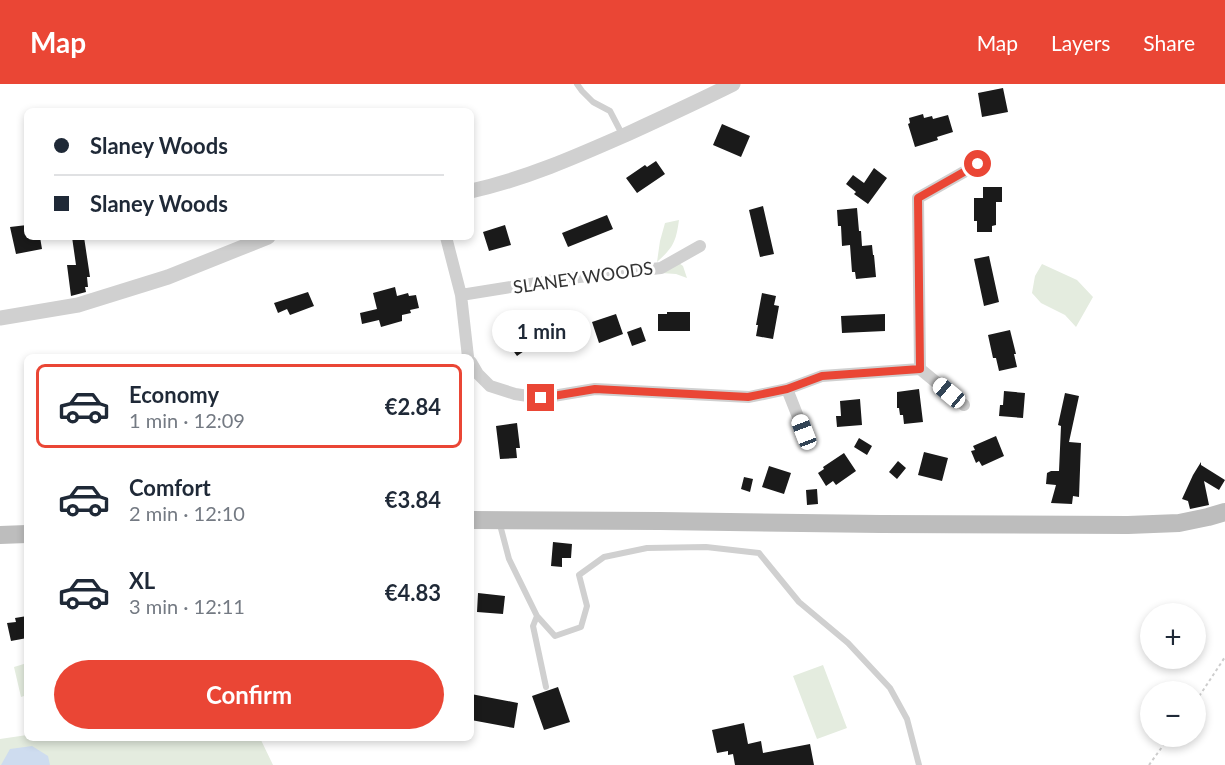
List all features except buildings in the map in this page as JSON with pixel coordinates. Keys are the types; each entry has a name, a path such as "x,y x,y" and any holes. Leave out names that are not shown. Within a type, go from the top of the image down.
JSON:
{"main road":[{"path":"474,520 881,525 1128,525 1179,523 1225,512"},
{"path":"0,535 24,534"}],"street":[{"path":"474,190 500,184 585,153 733,84"},
{"path":"920,369 918,198 978,164"},
{"path":"0,318 78,305 168,276 260,240"},
{"path":"447,240 461,296 468,354"},
{"name":"SLANEY WOODS","path":"461,296 561,279 661,268 699,246"},
{"path":"474,367 490,386 515,394 541,398 595,389 748,397 787,389 822,376 920,369 964,405"},
{"path":"787,389 804,432"}],"lane":[{"path":"577,84 593,102 610,111 623,136"},
{"path":"499,521 509,560 537,616 555,636 581,627 587,606 579,575 604,557 647,548 706,548 759,553 799,602 848,643 890,688 907,719 917,765"},
{"path":"537,616 533,626 546,687"}],"path":[{"path":"1206,686 1225,657"},
{"path":"1149,765 1162,747"}],"shaded area":[{"path":"679,220 673,243 657,262 665,223"},
{"path":"679,263 683,266 687,278 676,274 661,273"},
{"path":"1042,264 1077,280 1093,297 1076,327 1065,315 1041,303 1032,293 1035,276"},
{"path":"24,664 24,696 21,697 14,667"},
{"path":"823,665 847,728 817,739 793,676"},
{"path":"24,735 24,741 261,741 273,765 0,765 0,739"}],"water":[{"path":"32,746 48,756 50,765 1,765 10,749"}],"route":[{"path":"541,398 595,389 748,397 787,389 822,376 920,369 918,198 978,164"}]}
